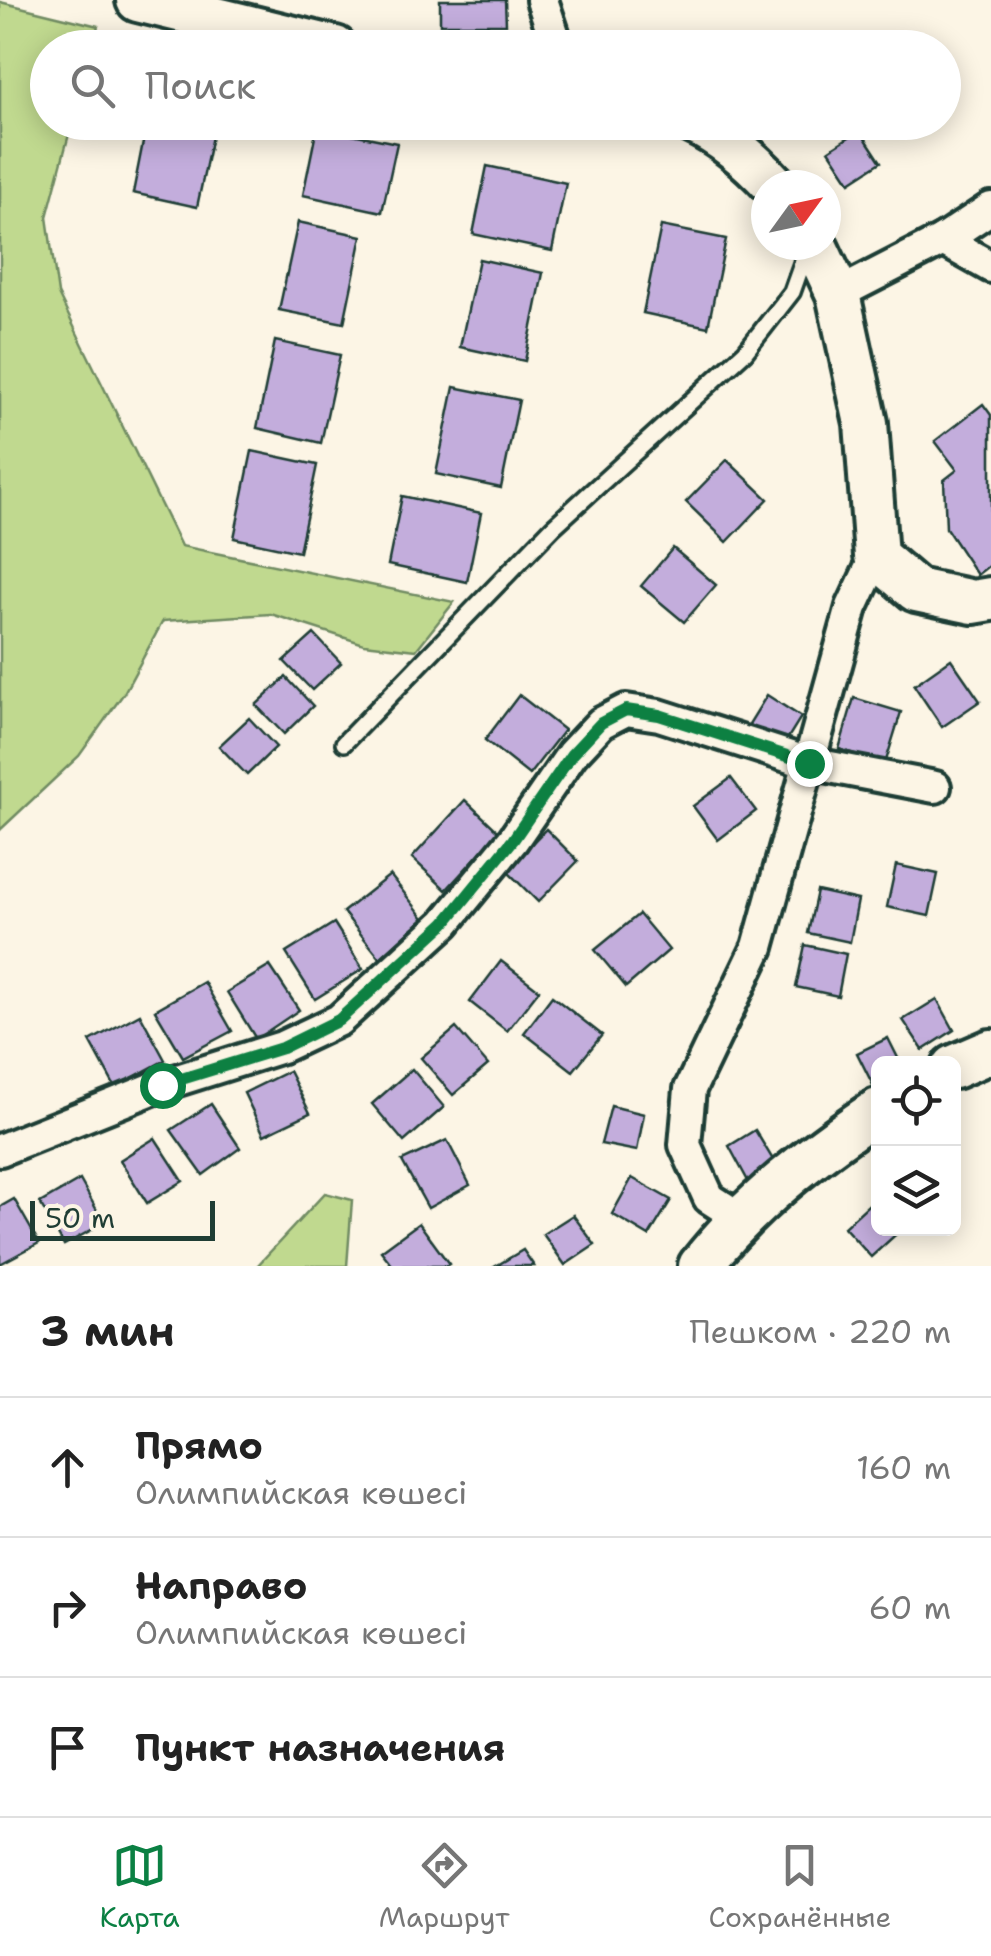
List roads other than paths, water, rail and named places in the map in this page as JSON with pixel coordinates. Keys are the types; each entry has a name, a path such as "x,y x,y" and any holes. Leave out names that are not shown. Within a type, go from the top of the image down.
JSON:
{"street":[{"path":"138,0 261,30"},
{"path":"542,0 552,30"},
{"path":"723,140 760,170"},
{"path":"838,294 942,240 991,208"},
{"path":"942,240 991,268"},
{"path":"740,1218 709,1198 685,1144 690,1089 758,947 852,607 876,556 866,423 838,294 821,260"},
{"path":"876,556 916,590 973,602 991,599"},
{"path":"0,1150 162,1085 282,1048 339,1020 445,923 513,840 572,754 601,723 626,710 659,715 809,763 935,788"},
{"path":"961,1064 991,1051"},
{"path":"696,1261 814,1154 871,1115"}],"lane":[{"path":"344,742 553,527 744,352 792,292 803,260"}]}
